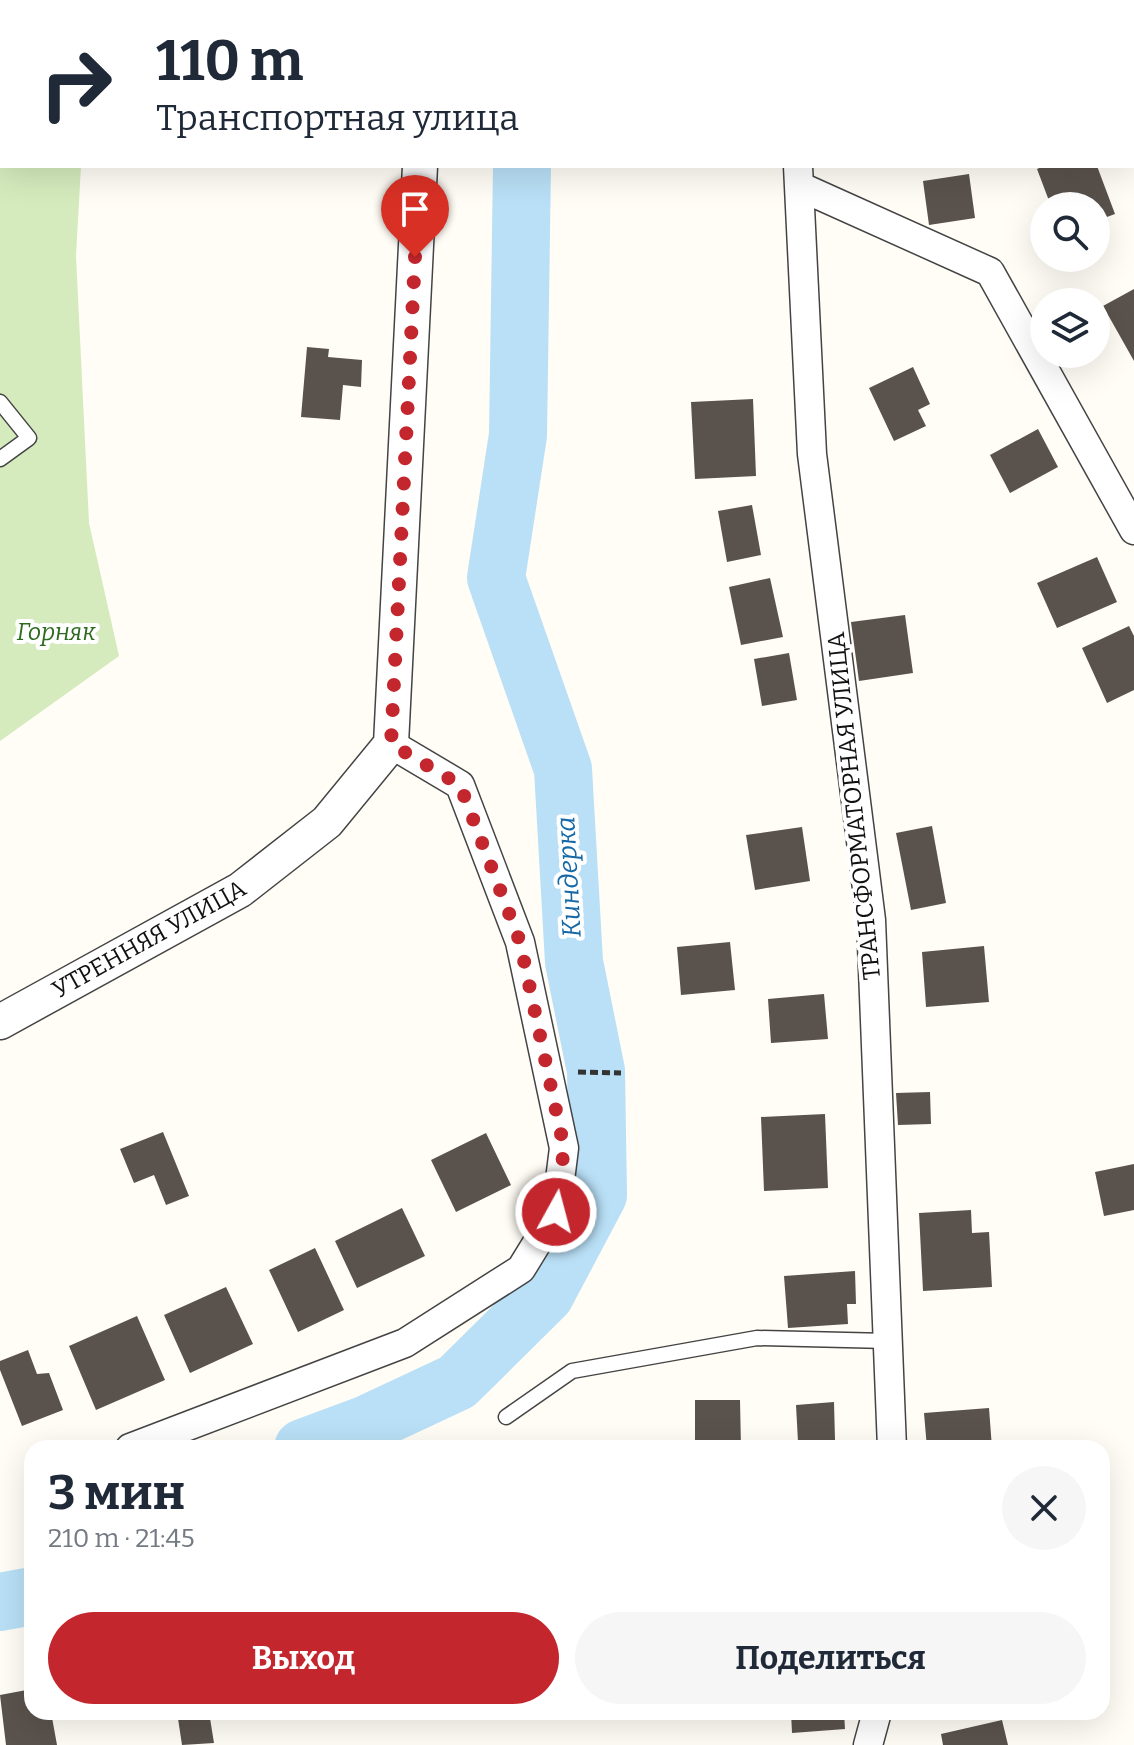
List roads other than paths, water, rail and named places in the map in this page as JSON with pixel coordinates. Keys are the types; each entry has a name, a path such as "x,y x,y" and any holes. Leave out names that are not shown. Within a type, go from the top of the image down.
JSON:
{"street":[{"path":"151,1440 405,1343 521,1269 556,1212 564,1148 520,942 460,785 391,744 420,168"},
{"path":"800,177 990,272 1134,530"},
{"name":"ТРАНСФОРМАТОРНАЯ УЛИЦА","path":"800,177 812,454 871,920 892,1440"},
{"name":"УТРЕННЯЯ УЛИЦА","path":"0,1022 240,890 327,822 391,744"},
{"path":"868,1745 875,1720"}],"lane":[{"path":"0,402 29,438 0,459"},
{"path":"506,1417 572,1371 757,1338 888,1341"}],"waterway":[{"name":"Киндерка","path":"325,1440 365,1425 457,1382 545,1295 598,1195 596,1071 574,962 563,769 496,578 518,435 522,168"},
{"name":"Киндерка","path":"0,1602 24,1598"}],"park label":[{"name":"Горняк","path":"56,632"}]}
